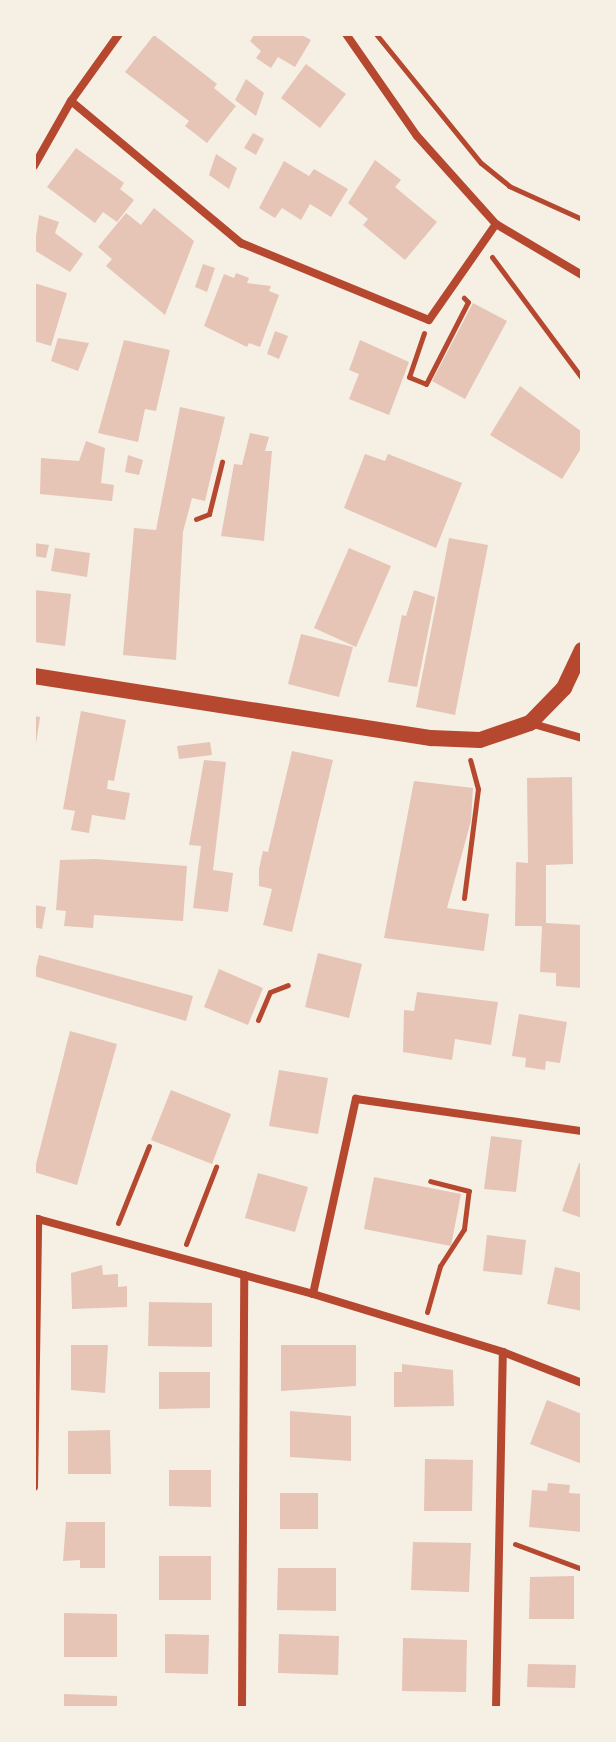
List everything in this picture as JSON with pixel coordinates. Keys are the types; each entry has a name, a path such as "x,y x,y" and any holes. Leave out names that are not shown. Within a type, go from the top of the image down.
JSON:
{"main road":[{"path":"34,676 480,740 530,723 564,688 582,650"}],"street":[{"path":"34,166 71,101 119,34"},
{"path":"346,34 417,136 496,224 582,275"},
{"path":"71,101 241,243 429,320 496,224"},
{"path":"530,723 582,738"},
{"path":"313,1294 356,1099 582,1131"},
{"path":"34,1487 36,1218 313,1294 503,1352 582,1383"},
{"path":"242,1708 244,1275"},
{"path":"496,1708 503,1352"}],"path":[{"path":"376,34 414,87 481,163 509,186 582,219"},
{"path":"482,243 582,378"},
{"path":"429,320 409,377 426,384 468,302 451,287"},
{"path":"196,519 209,514 222,462"},
{"path":"464,898 478,789 465,740"},
{"path":"258,1020 270,992 288,985"},
{"path":"112,1238 149,1146"},
{"path":"181,1257 216,1167"},
{"path":"422,1327 440,1266 464,1229 469,1191 430,1181"},
{"path":"499,1538 582,1569"}],"building":[{"path":"255,34 300,34 311,40 295,67 278,57 271,68 256,58 261,51 250,41"},
{"path":"154,35 217,84 214,88 236,106 207,143 185,126 189,121 125,72"},
{"path":"306,64 346,94 320,128 281,98"},
{"path":"246,79 264,93 256,116 235,100"},
{"path":"253,133 264,139 256,155 244,148"},
{"path":"76,148 124,183 120,189 134,200 117,222 103,212 95,223 47,187"},
{"path":"216,154 237,168 229,189 209,175"},
{"path":"375,160 401,180 395,187 437,222 405,260 363,225 368,219 348,203"},
{"path":"284,161 309,176 314,169 348,189 331,217 310,204 301,220 282,208 275,218 259,208"},
{"path":"154,208 194,241 165,315 106,266 112,259 98,247 126,213 141,225"},
{"path":"39,215 59,222 55,233 83,254 70,272 34,250"},
{"path":"203,264 215,268 207,292 195,287"},
{"path":"236,273 249,278 247,283 271,286 269,291 279,295 260,347 249,343 247,347 204,326 224,274 234,278"},
{"path":"34,283 67,293 51,346 34,341"},
{"path":"473,303 507,321 465,399 432,381"},
{"path":"275,331 288,336 279,359 267,354"},
{"path":"58,338 89,343 78,371 51,361"},
{"path":"124,340 170,350 156,411 145,409 138,442 98,433"},
{"path":"360,340 409,362 389,415 349,399 359,374 349,370"},
{"path":"520,386 582,432 582,447 562,479 490,435"},
{"path":"180,407 225,417 205,501 192,498 183,532 176,660 123,655 134,528 156,530"},
{"path":"250,433 269,437 265,451 272,451 264,541 221,536 234,464 242,465"},
{"path":"86,441 105,448 101,483 114,485 112,501 40,494 41,458 79,461"},
{"path":"365,454 385,461 388,454 462,483 436,548 344,508"},
{"path":"128,455 143,460 139,475 125,472"},
{"path":"449,538 488,545 455,715 416,707"},
{"path":"34,543 49,545 46,558 34,556"},
{"path":"55,548 90,553 87,577 51,571"},
{"path":"349,548 391,566 356,647 314,628"},
{"path":"34,590 71,594 65,646 34,642"},
{"path":"414,590 435,597 417,687 388,682 402,615 406,616"},
{"path":"301,634 353,647 339,697 288,684"},
{"path":"81,711 126,720 114,781 108,780 107,789 130,793 125,820 92,815 89,833 71,830 75,811 63,809"},
{"path":"34,716 40,717 36,744 34,744"},
{"path":"210,742 212,755 179,759 177,746"},
{"path":"292,751 333,760 292,932 263,925 272,889 259,886 259,869 263,851 268,852"},
{"path":"204,760 226,762 213,870 233,873 228,912 193,908 201,846 189,845"},
{"path":"572,777 573,864 546,865 546,923 582,925 582,988 556,986 556,973 540,972 542,926 515,926 516,862 528,863 527,778"},
{"path":"414,781 473,788 471,821 447,908 489,914 484,951 384,938"},
{"path":"96,859 187,866 183,921 94,915 93,928 64,926 66,911 56,910 60,860"},
{"path":"34,905 46,907 42,929 34,927"},
{"path":"318,953 362,964 349,1018 305,1007"},
{"path":"39,955 193,996 186,1021 34,976"},
{"path":"219,969 263,988 248,1025 204,1007"},
{"path":"417,992 498,1002 491,1045 455,1039 452,1060 403,1052 404,1010 414,1011"},
{"path":"519,1014 567,1022 560,1063 546,1061 545,1070 525,1067 526,1058 512,1056"},
{"path":"70,1031 117,1044 77,1185 34,1172"},
{"path":"279,1070 328,1078 318,1134 269,1126"},
{"path":"171,1090 231,1114 212,1164 151,1140"},
{"path":"491,1136 522,1140 516,1192 484,1189"},
{"path":"579,1163 582,1164 582,1218 562,1211"},
{"path":"258,1173 308,1187 295,1232 245,1218"},
{"path":"374,1177 461,1194 451,1246 364,1229"},
{"path":"487,1235 526,1240 522,1275 483,1271"},
{"path":"102,1265 103,1275 118,1274 118,1287 127,1286 127,1307 72,1309 71,1273"},
{"path":"555,1267 582,1273 582,1311 547,1304"},
{"path":"149,1302 212,1303 212,1347 148,1346"},
{"path":"71,1345 108,1345 105,1393 71,1390"},
{"path":"281,1345 356,1345 356,1386 281,1391"},
{"path":"402,1364 453,1370 454,1406 394,1407 394,1372 402,1372"},
{"path":"159,1372 210,1372 210,1408 159,1409"},
{"path":"547,1400 582,1414 582,1464 530,1444"},
{"path":"290,1411 351,1416 351,1461 290,1457"},
{"path":"110,1430 111,1474 68,1474 68,1431"},
{"path":"425,1459 473,1460 472,1511 424,1511"},
{"path":"169,1470 211,1470 211,1507 169,1506"},
{"path":"548,1483 570,1485 569,1493 582,1494 582,1532 529,1527 532,1490 547,1491"},
{"path":"280,1493 318,1493 318,1529 280,1529"},
{"path":"66,1522 105,1522 105,1568 80,1568 80,1560 63,1561"},
{"path":"413,1542 471,1543 469,1592 411,1590"},
{"path":"159,1556 211,1556 211,1600 159,1600"},
{"path":"278,1568 336,1568 336,1611 277,1610"},
{"path":"574,1576 574,1619 529,1619 530,1577"},
{"path":"64,1613 117,1614 117,1657 64,1657"},
{"path":"165,1634 209,1635 208,1674 165,1673"},
{"path":"279,1634 339,1636 338,1675 278,1673"},
{"path":"403,1638 467,1640 466,1692 402,1691"},
{"path":"528,1664 576,1665 575,1688 527,1687"},
{"path":"64,1694 117,1696 117,1708 64,1708"}]}
